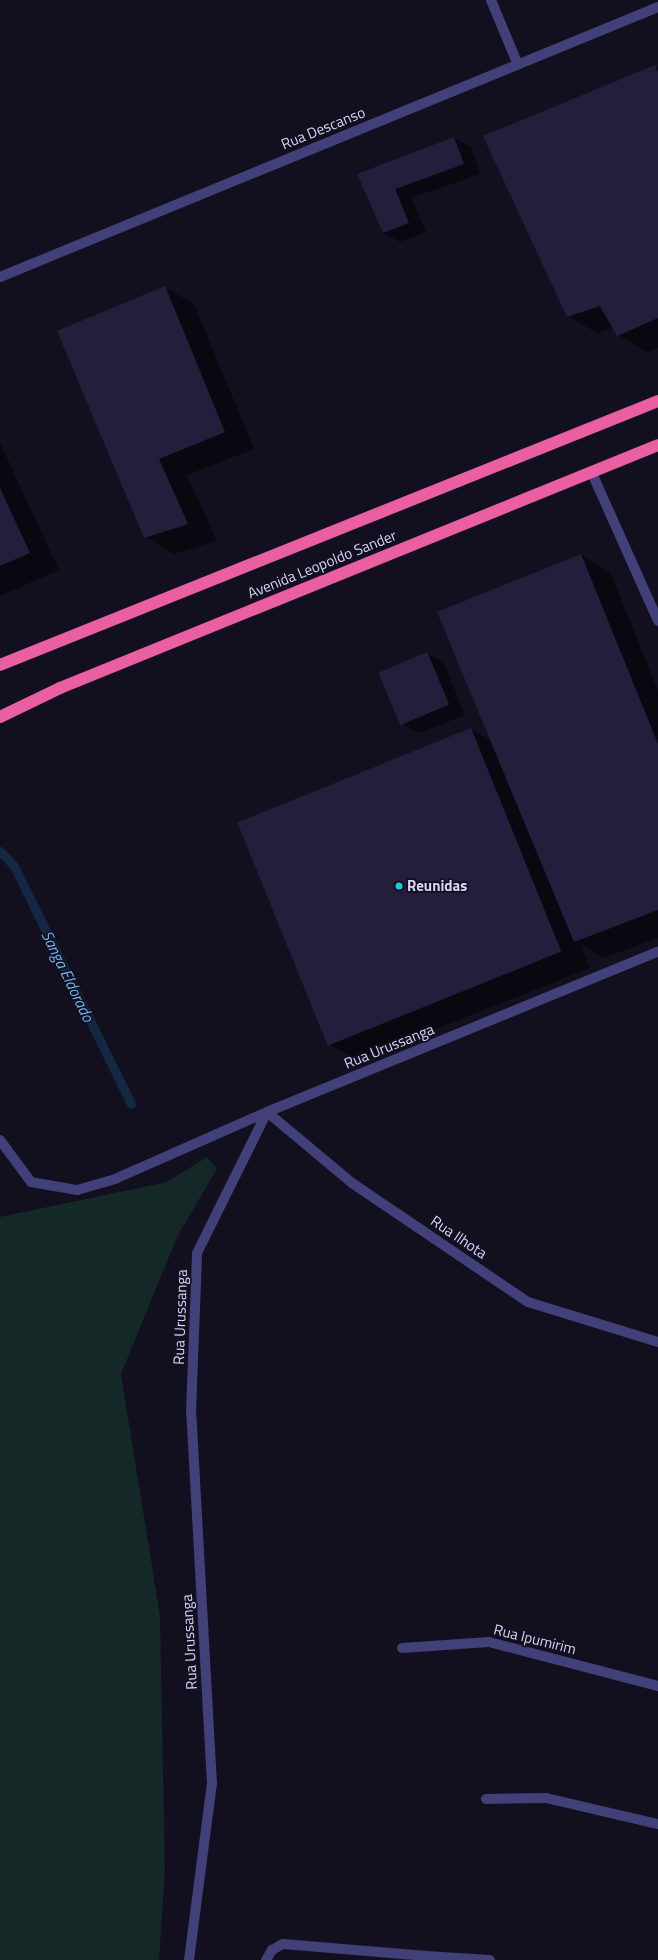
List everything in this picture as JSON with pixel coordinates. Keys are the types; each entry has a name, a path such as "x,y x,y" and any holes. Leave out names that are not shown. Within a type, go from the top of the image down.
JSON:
{"highway":[{"name":"Avenida Leopoldo Sander","path":"0,665 658,401"},
{"name":"Avenida Leopoldo Sander","path":"0,717 60,688 658,445"}],"street":[{"path":"491,0 518,65"},
{"name":"Rua Descanso","path":"0,277 658,7"},
{"path":"592,471 658,621"},
{"name":"Rua Urussanga","path":"189,1960 212,1784 191,1412 197,1253 267,1112 658,952"},
{"path":"0,1140 31,1182 77,1190 115,1179 267,1112"},
{"name":"Rua Ilhota","path":"267,1112 352,1184 528,1302 658,1342"},
{"name":"Rua Ipumirim","path":"402,1648 489,1642 658,1686"},
{"path":"486,1798 546,1798 658,1824"},
{"path":"266,1960 272,1950 283,1944 425,1958 490,1960"}],"green space":[{"path":"207,1157 217,1169 178,1235 121,1374 160,1616 165,1871 159,1960 0,1960 0,1217 167,1182"}],"building":[{"path":"655,65 658,72 658,318 617,336 600,306 567,317 483,136"},
{"path":"454,137 464,164 395,189 409,223 383,233 357,174"},
{"path":"165,286 225,432 159,459 188,524 144,538 57,331"},
{"path":"0,488 30,553 0,566"},
{"path":"581,554 658,744 658,910 574,942 437,612"},
{"path":"427,652 449,704 400,725 378,673"},
{"name":"Reunidas","path":"471,728 561,951 328,1046 237,822"}],"waterway":[{"name":"Sanga Eldorado","path":"0,851 14,866 131,1104"}],"place":[{"name":"Reunidas","path":"399,886"}]}
